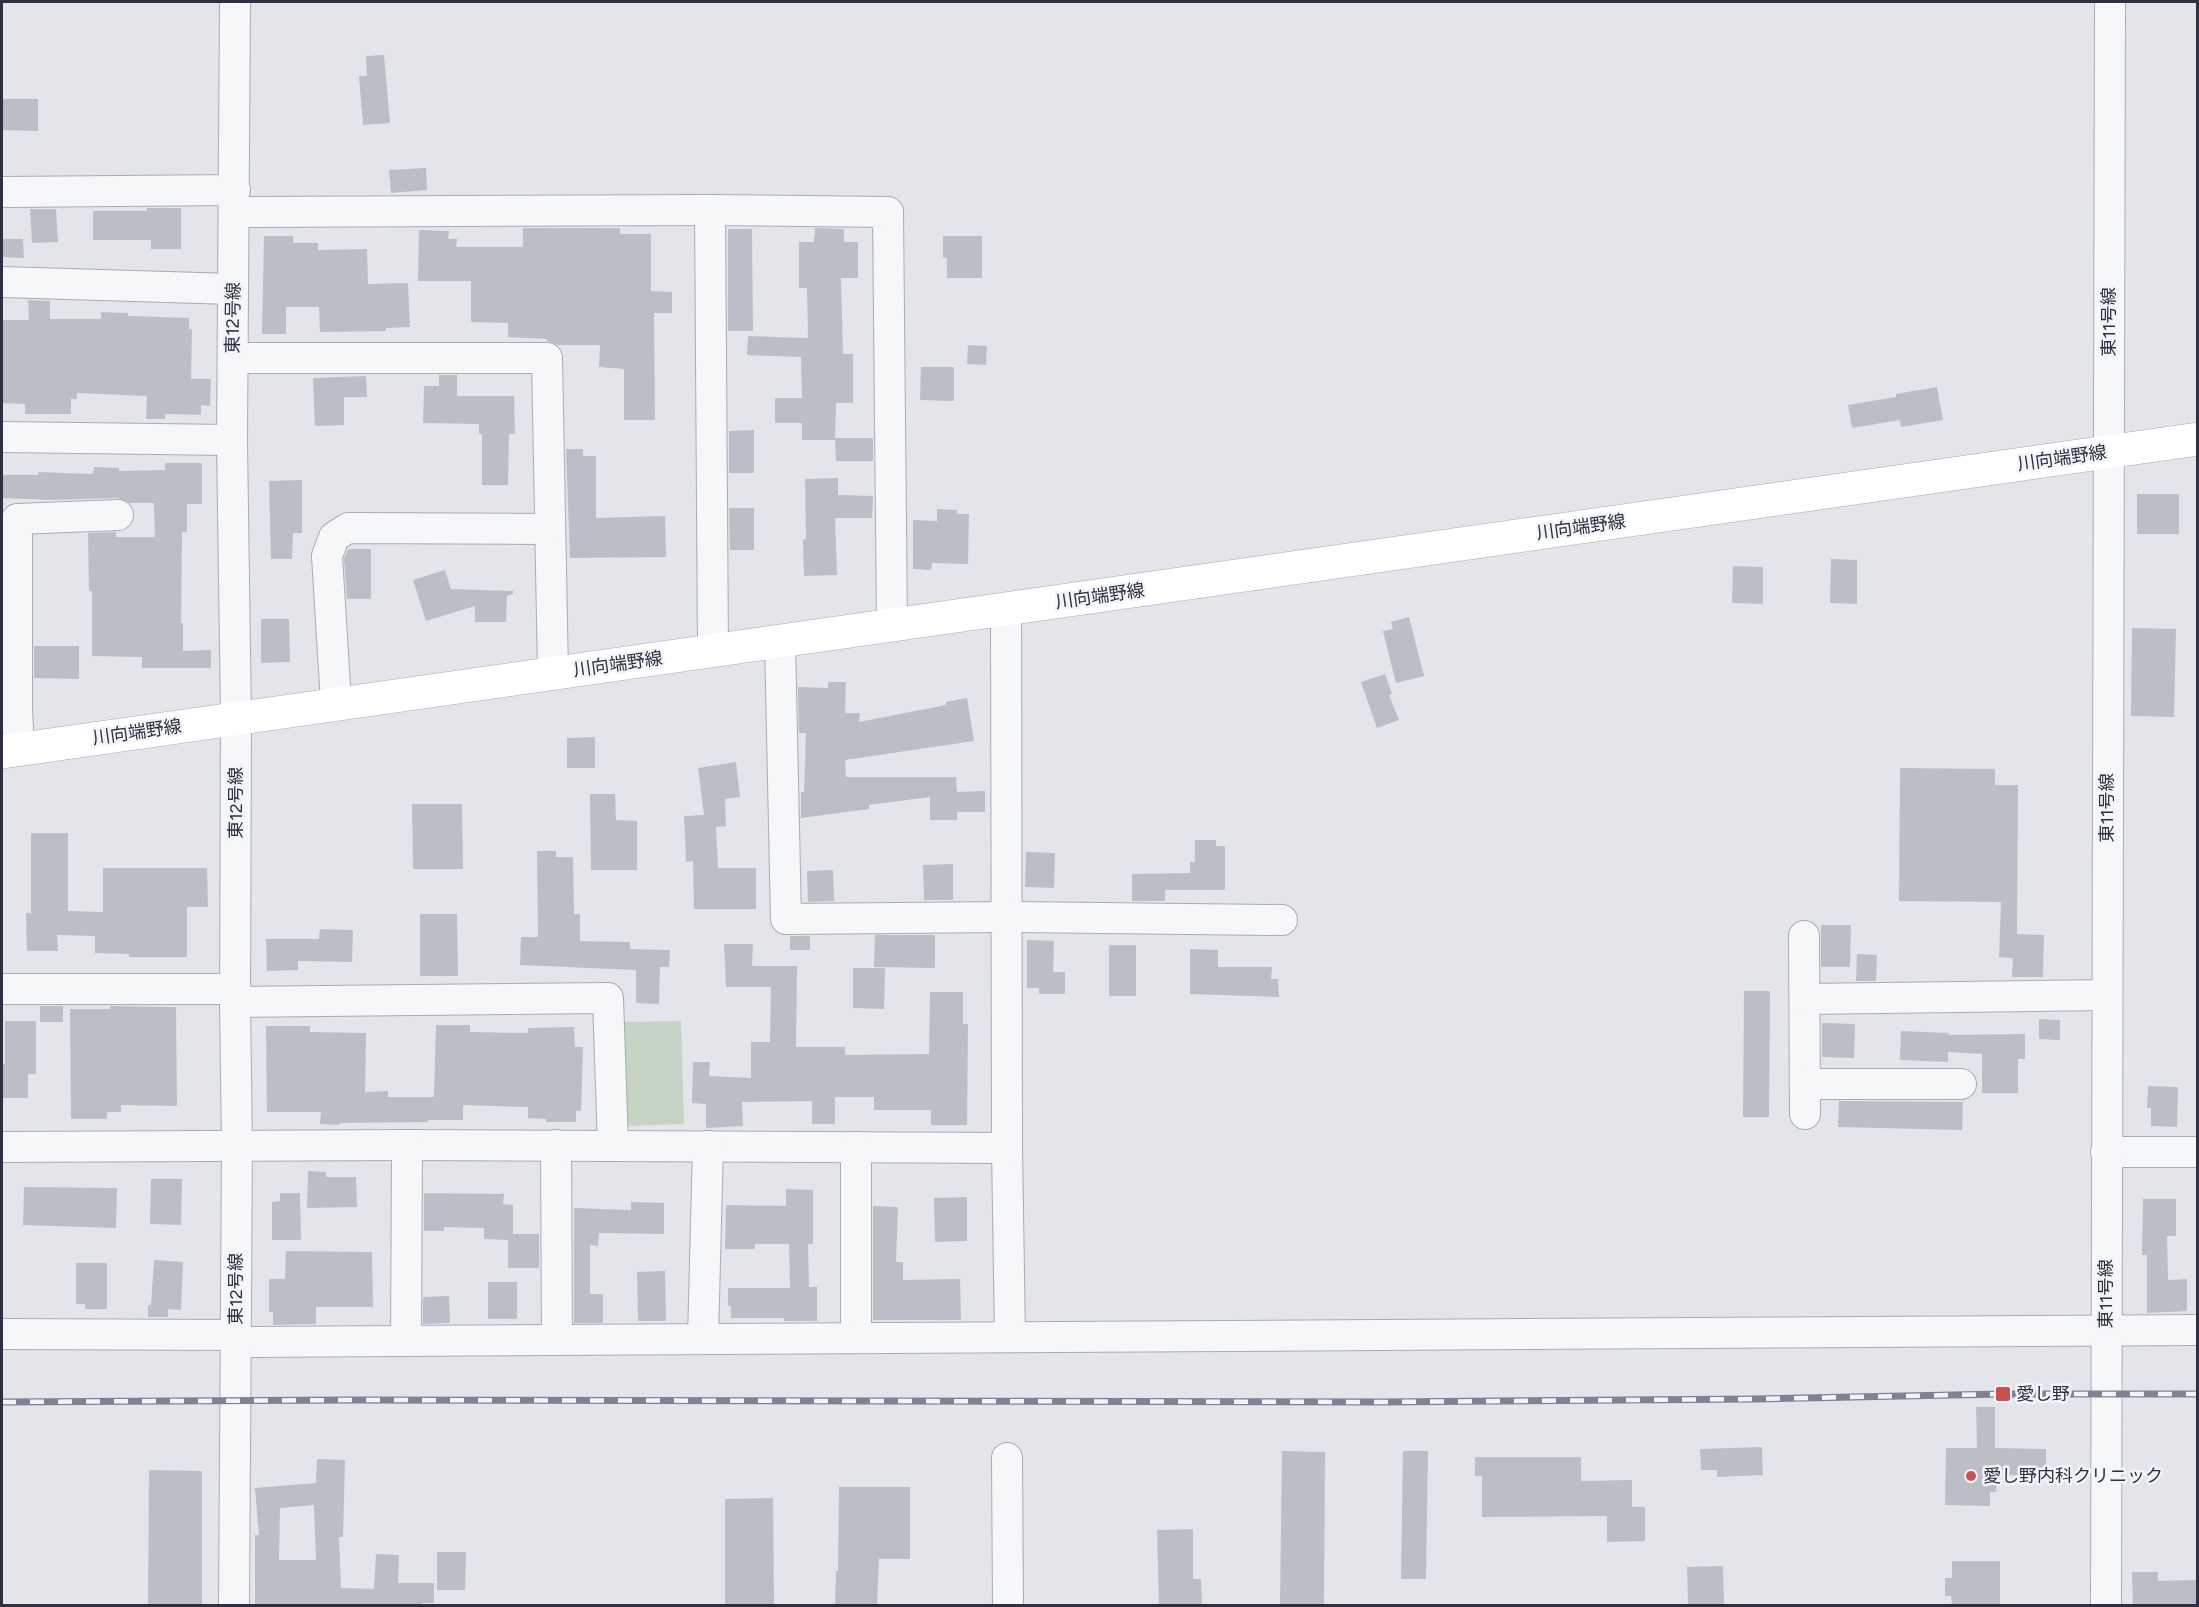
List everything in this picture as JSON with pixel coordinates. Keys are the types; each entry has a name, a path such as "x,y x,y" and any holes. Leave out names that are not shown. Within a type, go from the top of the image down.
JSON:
{"main road":[{"name":"川向端野線","path":"10,751 2198,439"}],"street":[{"name":"東12号線","path":"234,1605 237,1147 236,717 232,440 235,2"},
{"name":"東11号線","path":"2106,1605 2110,6"},
{"path":"2,192 235,201 888,212 892,626"},
{"path":"710,210 713,651"},
{"path":"2,282 233,289"},
{"path":"233,358 547,358 553,674"},
{"path":"2,437 232,440"},
{"path":"10,751 17,708 17,519 118,515"},
{"path":"336,704 327,555 334,537 348,528 550,529"},
{"path":"1006,609 1007,1148 1010,1337"},
{"path":"780,641 786,919 1006,917 1282,920"},
{"path":"1804,936 1805,1114"},
{"path":"2,988 235,995 608,998 613,1146"},
{"path":"1804,999 2107,995"},
{"path":"1805,1084 1961,1084"},
{"path":"406,1341 407,1145"},
{"path":"2,1147 556,1145 1007,1148"},
{"path":"556,1145 557,1340"},
{"path":"704,1339 708,1146"},
{"path":"856,1147 856,1338"},
{"path":"2106,1152 2198,1152"},
{"path":"2,1334 406,1341 2198,1330"},
{"path":"1007,1458 1008,1605"}],"green space":[{"path":"681,1021 684,1124 625,1126 622,1022"}],"building":[{"path":"384,55 390,123 363,125 359,76 367,76 366,56"},
{"path":"2,99 38,99 38,131 2,130"},
{"path":"426,168 427,190 391,193 389,170"},
{"path":"147,208 181,208 181,249 151,249 151,240 93,240 93,211 147,211"},
{"path":"30,209 56,209 58,242 32,243"},
{"path":"523,228 620,228 620,234 651,234 651,291 672,292 672,313 654,313 655,420 624,420 624,369 599,367 600,345 558,345 547,339 508,337 508,323 471,322 471,281 418,281 419,230 449,231 448,239 457,239 456,247 523,247"},
{"path":"815,228 844,229 844,242 858,242 858,278 841,278 843,354 853,354 853,403 836,403 835,440 802,440 802,423 775,423 775,398 802,398 801,357 747,355 748,336 808,338 807,288 799,288 799,242 814,242"},
{"path":"728,229 752,229 753,331 728,331"},
{"path":"264,236 293,236 293,243 318,243 318,250 367,249 368,284 408,283 410,327 386,328 386,331 320,332 319,307 286,307 286,334 262,334"},
{"path":"943,236 982,236 982,278 947,278 947,258 943,258"},
{"path":"3,239 23,239 24,258 3,257"},
{"path":"28,300 50,301 50,319 101,319 101,312 128,313 128,316 189,318 189,329 192,329 191,379 211,379 210,406 201,405 201,415 165,414 165,419 146,419 147,396 77,393 77,399 71,399 71,414 25,414 25,404 2,403 2,320 29,320"},
{"path":"968,345 987,346 986,365 967,364"},
{"path":"921,367 954,367 954,401 920,400"},
{"path":"439,375 457,375 457,396 514,396 515,434 509,434 508,485 482,485 482,434 479,434 479,424 423,423 424,386 439,386"},
{"path":"366,376 367,397 344,397 344,425 315,426 313,378"},
{"path":"1937,387 1943,420 1901,427 1900,420 1852,428 1848,405"},
{"path":"754,430 754,473 729,473 729,431"},
{"path":"835,438 873,438 873,461 836,461"},
{"path":"566,449 583,449 583,456 596,456 596,518 665,516 666,557 570,558"},
{"path":"165,463 202,463 202,504 187,504 187,532 182,532 181,623 183,623 183,651 211,650 211,668 142,668 142,657 92,656 92,591 89,591 88,533 116,532 116,537 155,537 154,503 130,503 117,498 52,500 2,498 2,475 38,475 38,472 93,474 94,467 119,468 119,471 165,470"},
{"path":"838,478 838,495 873,496 872,518 835,518 837,575 804,576 805,479"},
{"path":"302,480 302,533 293,533 292,559 271,559 269,481"},
{"path":"2137,494 2179,494 2179,534 2137,534"},
{"path":"729,508 754,508 754,550 730,550"},
{"path":"937,509 957,510 957,514 969,514 968,564 932,563 931,570 913,569 913,520 937,521"},
{"path":"348,549 371,549 371,599 347,599 344,559"},
{"path":"1831,559 1857,560 1857,604 1830,603"},
{"path":"1733,566 1763,567 1763,604 1732,603"},
{"path":"445,570 451,589 513,591 513,594 507,596 506,622 475,622 475,606 426,621 413,580"},
{"path":"1409,617 1424,676 1396,683 1383,631 1393,629 1391,622"},
{"path":"261,619 289,619 290,662 261,663"},
{"path":"2132,628 2176,629 2174,717 2131,716"},
{"path":"34,646 79,646 79,679 34,678"},
{"path":"1385,674 1392,694 1389,695 1399,720 1377,728 1361,682"},
{"path":"828,682 846,682 845,713 860,713 859,722 946,705 946,702 967,698 974,741 845,760 846,777 956,777 957,792 985,791 985,812 957,812 957,820 930,820 930,797 869,805 869,809 801,818 806,733 799,733 798,687 828,688"},
{"path":"595,737 595,768 567,768 567,738"},
{"path":"736,762 740,797 725,799 726,826 716,827 718,868 756,868 756,909 694,909 693,861 686,862 684,816 704,815 698,768"},
{"path":"1900,768 1995,769 1995,785 2018,785 2017,934 2044,935 2043,977 2012,977 2013,958 1999,957 2001,902 1899,901"},
{"path":"590,794 615,794 616,820 637,821 637,870 591,870"},
{"path":"412,804 462,804 463,869 413,869"},
{"path":"31,833 68,833 68,911 103,912 103,868 207,868 208,907 187,907 187,957 129,957 129,954 95,953 95,936 57,935 58,951 27,951 26,913 31,913"},
{"path":"1195,840 1216,840 1216,846 1225,846 1225,890 1165,890 1165,901 1132,901 1132,874 1190,873 1190,862 1195,862"},
{"path":"537,851 556,851 556,857 573,857 574,914 580,914 580,941 630,942 630,949 670,950 669,967 660,967 659,1004 636,1003 636,970 520,965 521,937 538,937"},
{"path":"1026,852 1055,853 1054,888 1025,887"},
{"path":"953,864 953,900 924,900 923,865"},
{"path":"833,870 834,901 808,902 807,871"},
{"path":"420,914 457,914 458,976 420,976"},
{"path":"1821,925 1851,925 1850,967 1821,967"},
{"path":"320,929 353,930 352,962 298,961 298,970 267,971 266,939 319,939"},
{"path":"875,935 935,935 935,968 874,967"},
{"path":"790,936 810,936 810,950 790,950"},
{"path":"1027,940 1054,941 1053,972 1065,972 1065,994 1039,994 1039,988 1027,988"},
{"path":"724,944 753,944 752,966 797,966 796,1047 845,1047 845,1055 929,1054 930,992 963,992 963,1024 968,1024 967,1125 931,1125 931,1110 874,1110 874,1097 835,1097 835,1124 812,1124 812,1101 742,1102 743,1126 706,1128 706,1104 692,1103 693,1062 710,1062 709,1076 751,1078 751,1042 770,1042 771,987 726,987"},
{"path":"1109,945 1136,945 1136,996 1109,996"},
{"path":"1190,949 1218,950 1218,967 1272,967 1271,979 1278,979 1279,997 1190,994"},
{"path":"1857,954 1877,955 1876,981 1856,981"},
{"path":"853,968 885,968 884,1009 853,1008"},
{"path":"1744,991 1770,991 1769,1117 1743,1117"},
{"path":"40,1006 63,1006 63,1022 40,1022"},
{"path":"110,1006 176,1007 177,1106 121,1105 121,1112 107,1112 107,1119 71,1119 70,1009 110,1009"},
{"path":"2039,1019 2060,1020 2060,1040 2039,1039"},
{"path":"5,1021 36,1021 36,1074 28,1074 28,1098 2,1098"},
{"path":"1822,1023 1855,1024 1854,1058 1822,1057"},
{"path":"436,1025 470,1025 470,1032 528,1033 528,1028 574,1027 575,1047 583,1047 581,1111 576,1111 576,1122 546,1122 546,1119 528,1118 528,1107 463,1105 463,1120 340,1123 339,1125 320,1124 321,1112 267,1112 266,1026 310,1026 310,1032 366,1033 365,1092 388,1091 388,1097 434,1097"},
{"path":"1901,1031 1949,1033 1949,1035 2025,1034 2025,1059 2018,1059 2018,1093 1982,1093 1982,1054 1948,1052 1948,1062 1900,1060"},
{"path":"2148,1086 2178,1087 2177,1127 2151,1126 2151,1108 2147,1108"},
{"path":"1839,1101 1963,1102 1962,1130 1838,1127"},
{"path":"308,1171 326,1172 326,1177 356,1177 357,1207 307,1208"},
{"path":"151,1179 182,1179 181,1225 150,1224"},
{"path":"24,1187 117,1188 116,1228 23,1225"},
{"path":"786,1189 813,1190 813,1244 808,1244 809,1287 817,1287 817,1321 784,1321 784,1318 731,1318 728,1288 790,1288 789,1244 755,1244 755,1249 725,1249 726,1205 786,1206"},
{"path":"280,1193 300,1193 301,1240 272,1240 272,1202 280,1201"},
{"path":"424,1193 504,1194 503,1204 513,1205 513,1234 539,1234 539,1268 508,1268 508,1240 484,1239 484,1228 444,1227 444,1231 424,1231"},
{"path":"967,1197 967,1241 935,1242 934,1198"},
{"path":"2143,1199 2176,1199 2176,1236 2167,1236 2168,1280 2187,1279 2187,1311 2147,1313 2147,1255 2142,1255"},
{"path":"631,1202 664,1203 664,1234 599,1233 598,1246 590,1245 590,1294 603,1294 603,1323 574,1323 574,1208 631,1210"},
{"path":"873,1206 898,1207 896,1262 903,1262 903,1280 960,1279 961,1320 873,1320"},
{"path":"286,1251 372,1252 373,1307 316,1307 316,1324 273,1325 273,1312 269,1312 269,1279 285,1279"},
{"path":"154,1260 183,1262 181,1310 168,1309 168,1317 148,1317"},
{"path":"76,1263 107,1263 107,1309 85,1309 85,1304 76,1304"},
{"path":"665,1271 666,1321 638,1321 637,1272"},
{"path":"488,1282 517,1282 517,1319 488,1319"},
{"path":"449,1296 450,1323 423,1324 423,1297"},
{"path":"1976,1407 1995,1407 1995,1448 2046,1449 2046,1476 1997,1475 1996,1492 1990,1492 1990,1506 1945,1505 1946,1448 1977,1448"},
{"path":"1762,1447 1763,1475 1717,1477 1717,1470 1701,1470 1700,1449"},
{"path":"1282,1451 1325,1452 1324,1605 1280,1605"},
{"path":"1403,1451 1428,1451 1426,1579 1401,1579"},
{"path":"1475,1457 1581,1457 1581,1481 1632,1480 1632,1507 1645,1507 1645,1541 1607,1542 1607,1516 1482,1517 1482,1476 1475,1476"},
{"path":"317,1459 345,1460 343,1537 339,1537 341,1588 374,1589 376,1554 399,1555 398,1583 434,1583 434,1603 422,1603 422,1605 255,1605 255,1535 259,1535 255,1488 316,1483","holes":["314,1505 316,1560 279,1560 280,1508"]},
{"path":"149,1470 202,1471 202,1605 148,1605"},
{"path":"839,1487 910,1487 910,1559 879,1559 877,1605 835,1605 836,1571 838,1571"},
{"path":"773,1498 774,1605 725,1605 725,1499"},
{"path":"1193,1529 1193,1579 1201,1579 1202,1605 1159,1605 1157,1530"},
{"path":"437,1552 466,1552 465,1590 437,1590"},
{"path":"1952,1561 2000,1561 2000,1604 1952,1604 1951,1596 1945,1596 1945,1578 1952,1578"},
{"path":"1723,1566 1724,1605 1688,1605 1687,1567"},
{"path":"2132,1572 2158,1572 2158,1581 2198,1580 2198,1604 2133,1605"}],"railway":[{"path":"2,1402 353,1400 1383,1402 2003,1394 2198,1394"}],"place":[{"name":"愛し野","path":"2003,1394"},
{"name":"愛し野内科クリニック","path":"1971,1476"}]}
